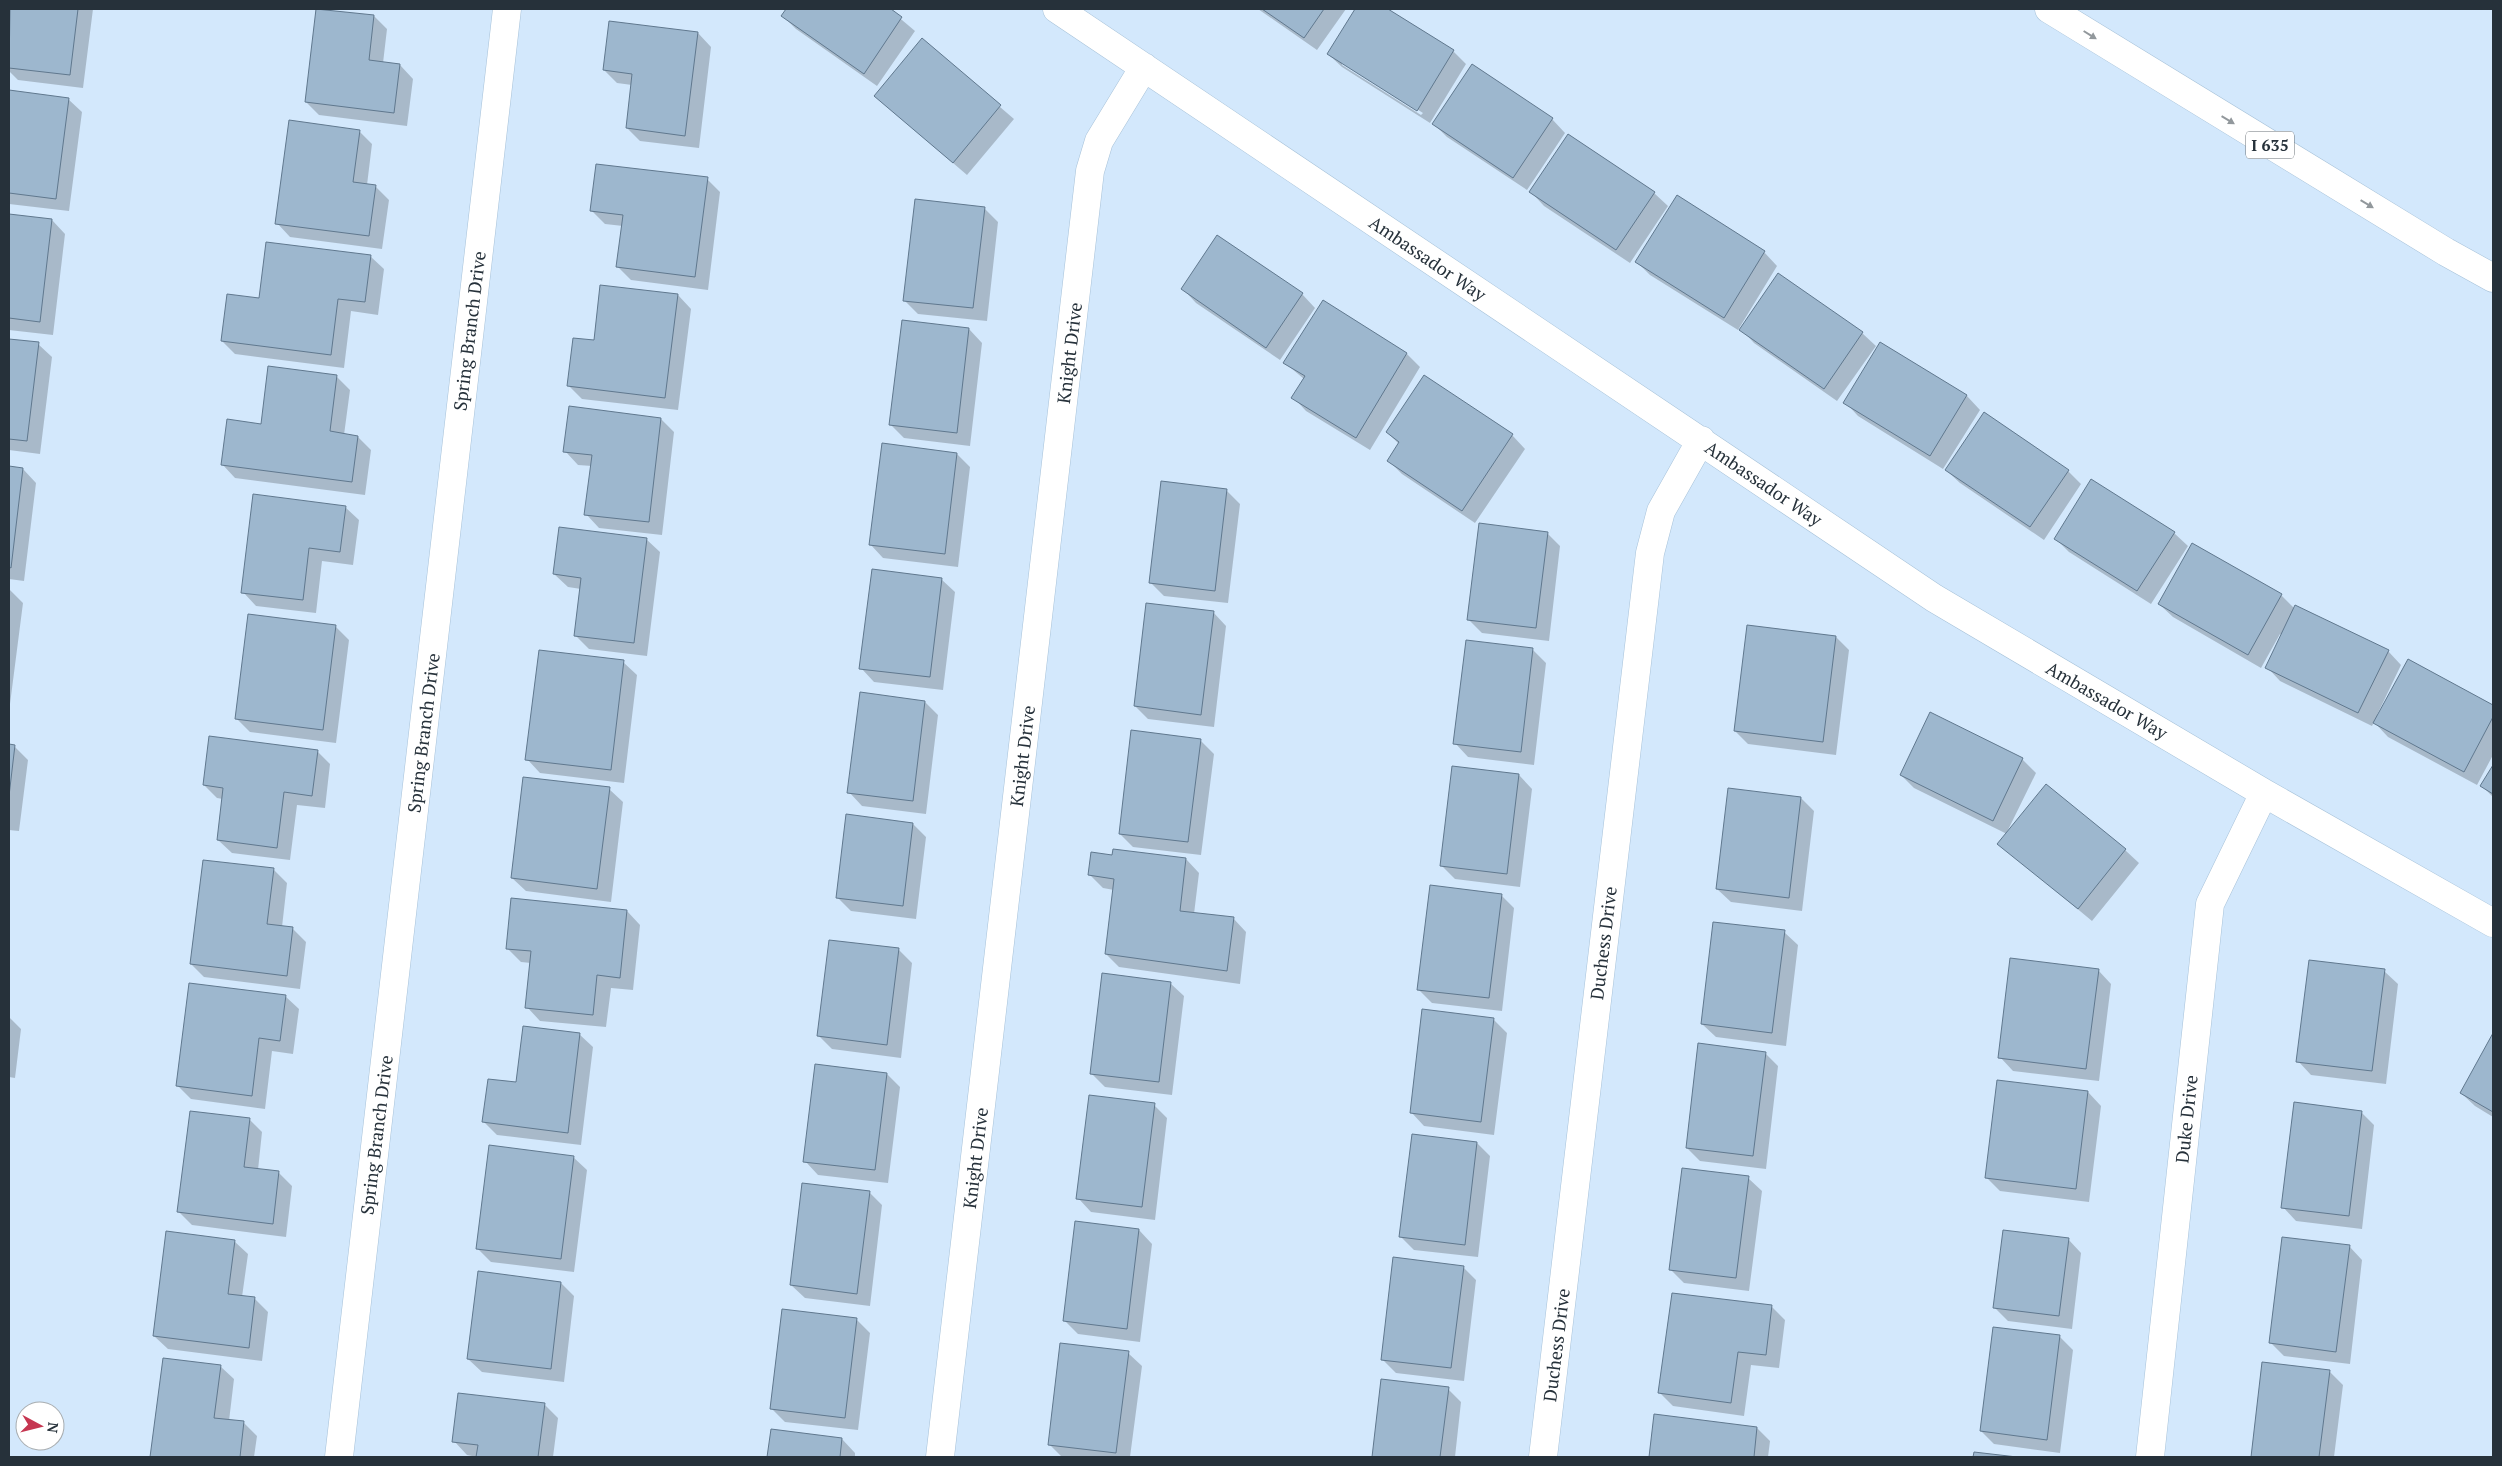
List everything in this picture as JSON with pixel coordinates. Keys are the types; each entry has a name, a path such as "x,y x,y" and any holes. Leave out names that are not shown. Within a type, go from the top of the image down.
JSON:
{"main road":[{"name":"Spring Branch Drive","path":"339,1457 507,9"},
{"name":"Ambassador Way","path":"1057,9 1934,598 2264,792 2493,923"},
{"name":"I 635","path":"2049,9 2429,242 2493,278"},
{"name":"Knight Drive","path":"940,1457 1090,170 1098,141 1144,67"},
{"name":"Duchess Drive","path":"1543,1457 1650,553 1661,511 1700,440"},
{"name":"Duke Drive","path":"2150,1457 2210,904 2264,792"}],"building":[{"path":"10,9 78,9 70,75 9,68"},
{"path":"316,9 374,15 369,60 400,64 394,113 305,102"},
{"path":"786,9 891,9 902,17 864,74 781,16"},
{"path":"1262,9 1324,9 1304,38"},
{"path":"1355,9 1388,9 1454,50 1417,111 1327,54"},
{"path":"609,21 698,32 685,136 626,128 632,74 603,70"},
{"path":"922,38 1001,105 953,163 874,96"},
{"path":"1472,64 1553,118 1513,178 1432,124"},
{"path":"9,90 69,98 56,199 9,193"},
{"path":"289,120 360,130 353,182 376,185 369,236 275,224"},
{"path":"1568,134 1655,192 1616,250 1529,192"},
{"path":"596,164 708,177 695,277 616,267 623,215 590,211"},
{"path":"1677,195 1765,251 1724,318 1635,262"},
{"path":"915,199 985,207 973,308 903,301"},
{"path":"9,214 52,219 40,322 9,318"},
{"path":"1217,235 1303,293 1266,348 1181,289"},
{"path":"266,242 371,255 365,302 338,299 331,355 221,341 227,294 259,298"},
{"path":"1778,273 1863,332 1824,389 1739,330"},
{"path":"600,285 678,294 665,398 567,386 573,338 594,340"},
{"path":"1323,300 1407,353 1356,438 1291,398 1305,376 1283,363"},
{"path":"902,320 969,328 957,433 889,425"},
{"path":"9,339 39,342 27,441 9,439"},
{"path":"1880,342 1967,395 1930,456 1843,403"},
{"path":"268,366 337,375 330,431 358,436 352,482 221,465 227,419 261,424"},
{"path":"1424,375 1513,434 1462,511 1387,461 1399,442 1386,432"},
{"path":"569,406 661,418 649,522 584,515 592,455 563,452"},
{"path":"1984,412 2069,470 2030,527 1945,470"},
{"path":"882,443 957,453 945,554 869,545"},
{"path":"9,466 23,468 11,568 9,567"},
{"path":"2091,479 2175,532 2137,591 2054,539"},
{"path":"1161,481 1227,489 1215,591 1149,583"},
{"path":"253,494 346,506 340,552 309,548 303,600 241,593"},
{"path":"1479,523 1548,532 1536,628 1467,620"},
{"path":"559,527 647,538 634,643 574,636 581,578 553,574"},
{"path":"2192,543 2282,594 2248,655 2158,604"},
{"path":"872,569 942,578 930,677 859,669"},
{"path":"1146,603 1214,611 1201,715 1134,706"},
{"path":"2295,605 2389,650 2358,713 2265,668"},
{"path":"248,614 336,625 323,730 235,719"},
{"path":"1747,625 1836,636 1823,742 1734,731"},
{"path":"1466,640 1533,648 1521,752 1453,744"},
{"path":"539,650 624,660 611,770 525,760"},
{"path":"2408,659 2493,705 2493,717 2464,772 2373,723"},
{"path":"860,692 925,701 913,801 847,793"},
{"path":"1930,712 2023,758 1993,821 1900,775"},
{"path":"1131,730 1201,739 1188,842 1119,834"},
{"path":"209,736 318,750 312,796 284,792 277,848 217,840 223,788 203,785"},
{"path":"9,744 15,745 9,796"},
{"path":"2493,765 2493,794 2480,786"},
{"path":"1452,766 1519,774 1507,874 1440,866"},
{"path":"523,777 610,787 597,889 511,878"},
{"path":"2046,784 2126,849 2078,909 1997,844"},
{"path":"1728,788 1801,797 1789,898 1716,889"},
{"path":"846,814 913,823 903,906 836,898"},
{"path":"1113,849 1186,858 1180,911 1234,917 1227,971 1105,954 1114,879 1088,875 1091,852 1112,855"},
{"path":"203,860 274,868 267,924 293,927 287,976 190,964"},
{"path":"1430,885 1502,894 1489,998 1417,990"},
{"path":"511,898 627,910 620,978 597,975 593,1015 525,1008 531,951 506,949"},
{"path":"1713,922 1785,930 1772,1033 1701,1024"},
{"path":"829,940 899,948 887,1045 817,1036"},
{"path":"2010,958 2099,969 2086,1069 1998,1058"},
{"path":"2309,960 2385,969 2372,1071 2296,1062"},
{"path":"1102,973 1171,982 1159,1082 1090,1074"},
{"path":"189,983 286,995 280,1041 259,1038 252,1096 176,1086"},
{"path":"1422,1009 1494,1018 1481,1122 1410,1113"},
{"path":"523,1026 580,1033 568,1133 482,1122 488,1079 516,1082"},
{"path":"2493,1033 2493,1112 2460,1093"},
{"path":"1698,1043 1766,1052 1753,1156 1686,1148"},
{"path":"815,1064 887,1073 875,1170 803,1162"},
{"path":"1997,1080 2088,1091 2076,1189 1985,1178"},
{"path":"1089,1095 1155,1103 1142,1207 1076,1199"},
{"path":"2294,1102 2362,1111 2349,1216 2281,1208"},
{"path":"190,1111 250,1118 244,1167 279,1171 273,1224 177,1212"},
{"path":"1412,1134 1477,1142 1465,1245 1399,1237"},
{"path":"489,1145 574,1156 561,1259 476,1249"},
{"path":"1682,1168 1749,1176 1736,1278 1669,1270"},
{"path":"802,1183 870,1191 857,1294 790,1285"},
{"path":"1075,1221 1139,1229 1127,1329 1063,1321"},
{"path":"2003,1230 2069,1238 2059,1316 1993,1308"},
{"path":"166,1231 235,1240 228,1294 255,1297 249,1348 153,1336"},
{"path":"2282,1237 2350,1245 2336,1352 2269,1343"},
{"path":"1393,1257 1464,1266 1451,1368 1381,1360"},
{"path":"478,1271 561,1282 551,1369 467,1359"},
{"path":"1672,1293 1772,1305 1766,1355 1738,1352 1731,1403 1658,1393"},
{"path":"782,1309 857,1318 845,1418 770,1409"},
{"path":"1993,1327 2060,1335 2047,1440 1980,1431"},
{"path":"1060,1343 1129,1351 1116,1453 1048,1445"},
{"path":"163,1358 221,1365 214,1418 244,1421 240,1457 150,1457"},
{"path":"2262,1362 2330,1370 2319,1457 2251,1457"},
{"path":"1381,1379 1449,1387 1440,1457 1372,1457"},
{"path":"458,1393 545,1403 538,1457 476,1457 478,1445 452,1442"},
{"path":"1654,1414 1757,1427 1754,1457 1649,1457"},
{"path":"771,1429 842,1438 840,1457 767,1457"},
{"path":"1974,1452 2017,1457 1973,1457"}]}
